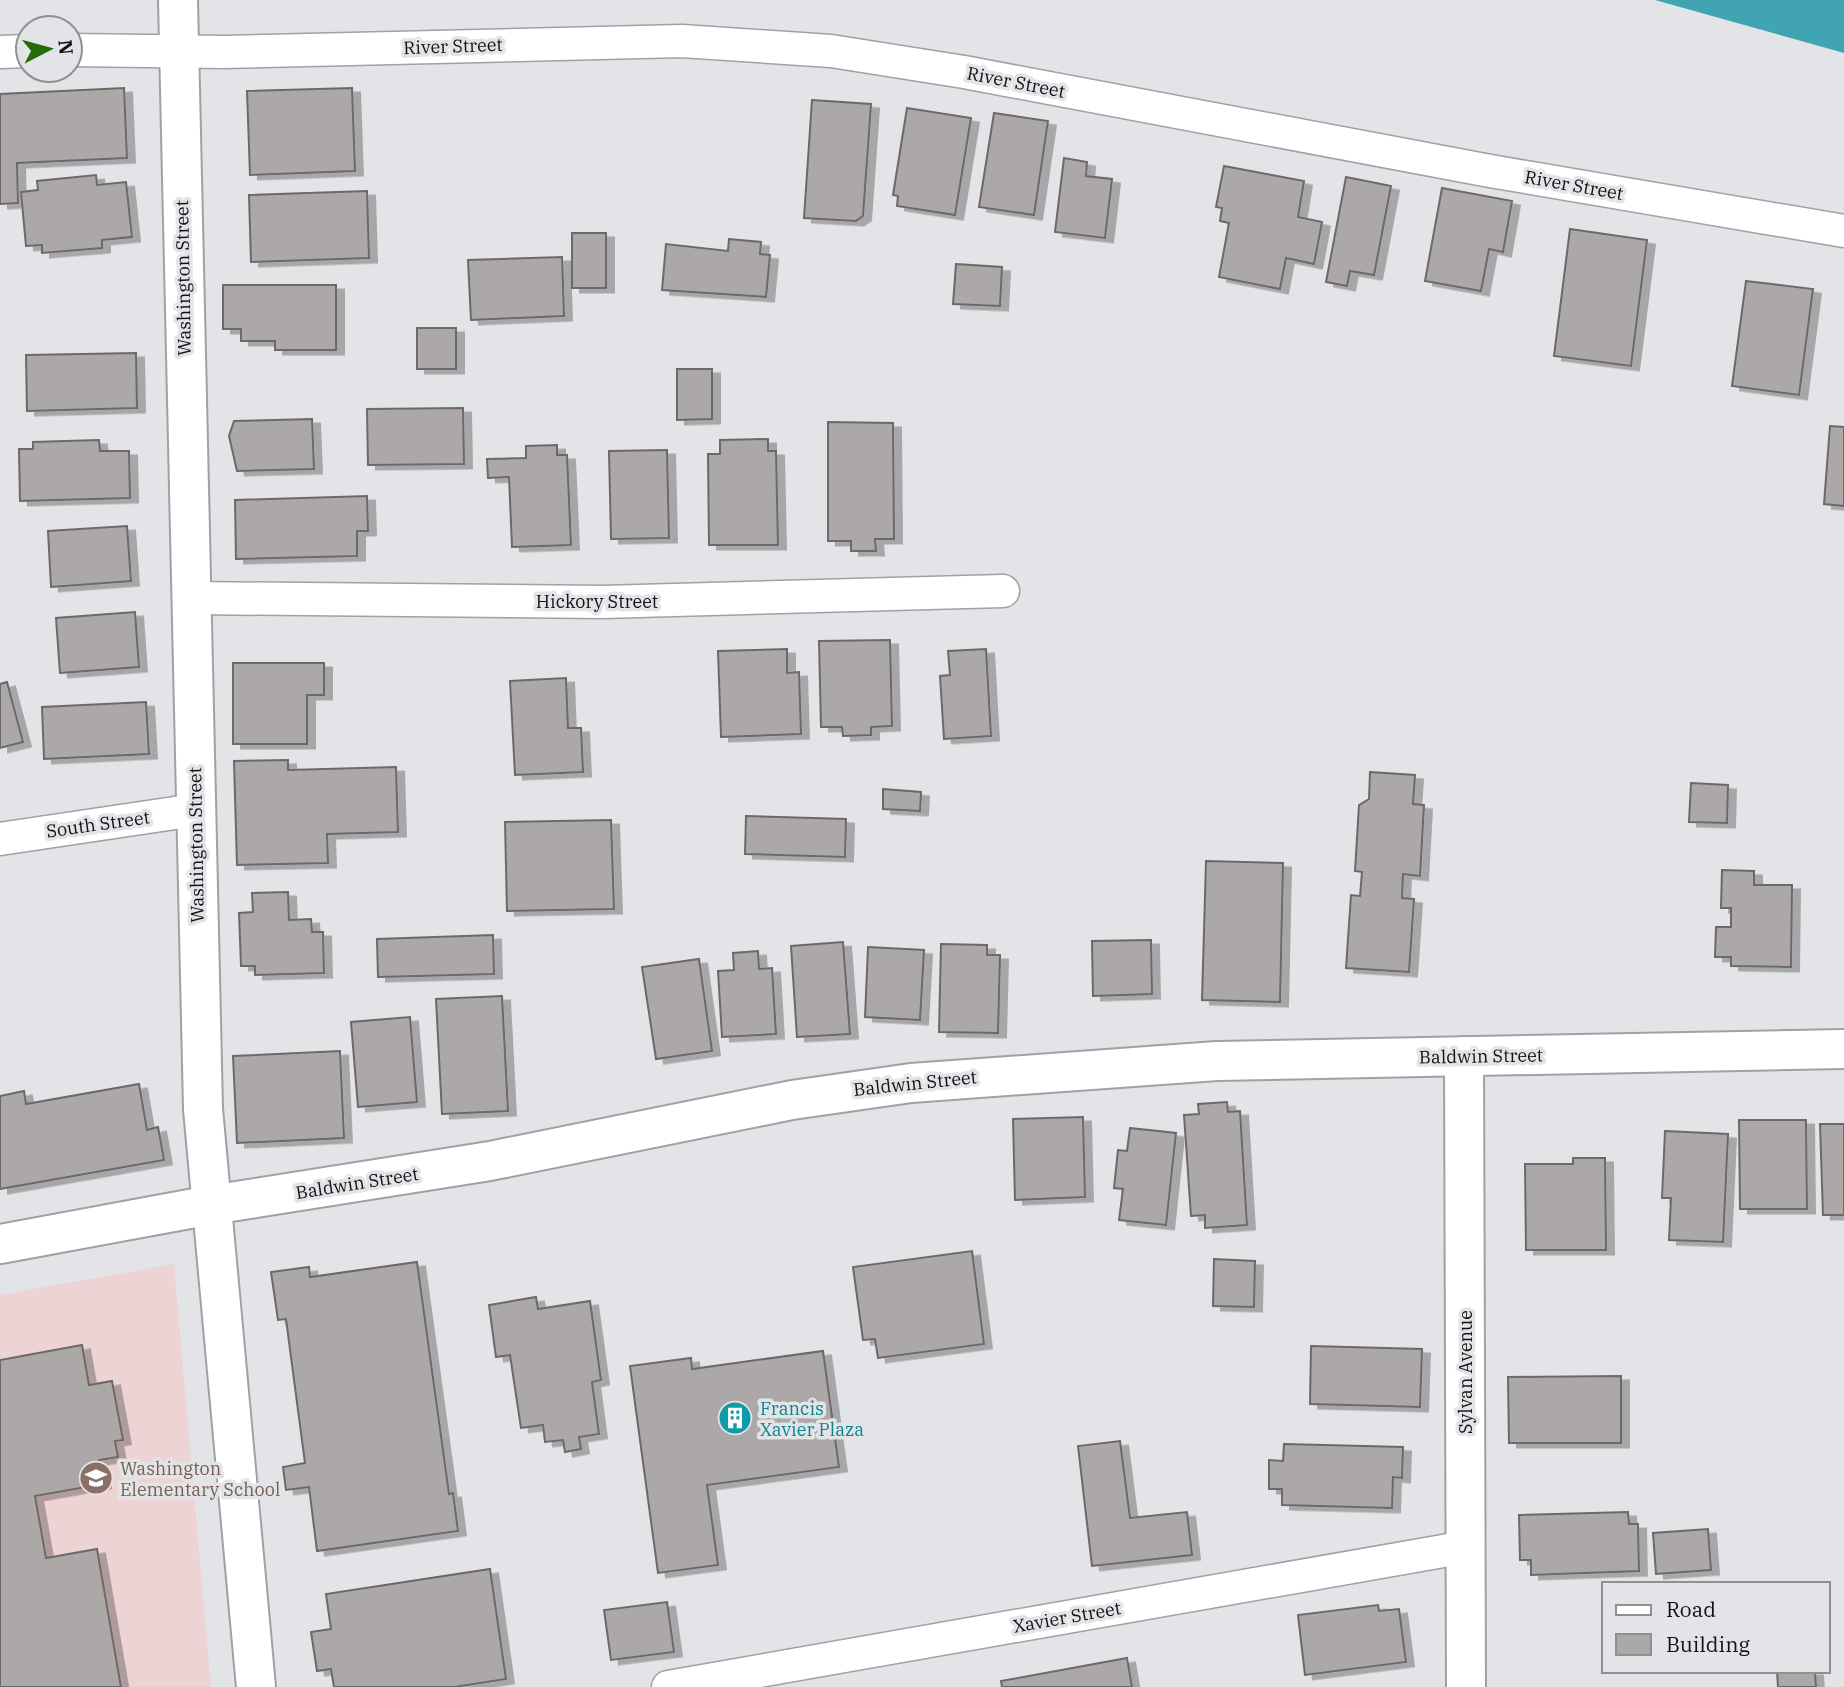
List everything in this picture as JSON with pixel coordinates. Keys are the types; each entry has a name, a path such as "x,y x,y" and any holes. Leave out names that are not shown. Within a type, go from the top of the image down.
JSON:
{"main road":[{"name":"Washington Street","path":"178,0 203,1110 256,1687"},
{"name":"Baldwin Street","path":"0,1244 211,1205 490,1161 792,1100 911,1083 1217,1062 1844,1049"},
{"name":"Sylvan Avenue","path":"1464,1056 1466,1687"}],"street":[{"name":"River Street","path":"84,50 179,51 682,41 831,51 936,67 1478,168 1844,231"},
{"name":"Hickory Street","path":"191,598 602,602 1003,591"},
{"name":"South Street","path":"0,839 195,810"},
{"name":"Xavier Street","path":"668,1687 1465,1547"}],"shaded area":[{"name":"Washington Elementary School","path":"174,1264 211,1687 0,1687 0,1295"}],"water":[{"path":"1655,0 1844,0 1844,53"}],"building":[{"path":"124,88 127,158 17,163 18,203 0,204 0,94"},
{"path":"352,88 355,171 250,175 247,91"},
{"path":"812,100 871,104 863,216 856,221 804,218"},
{"path":"907,108 971,118 955,215 897,206 898,196 893,195"},
{"path":"994,113 1048,121 1034,215 979,207"},
{"path":"1064,158 1087,162 1086,176 1112,179 1105,238 1055,232"},
{"path":"1224,166 1304,181 1298,217 1322,222 1314,264 1286,258 1280,289 1219,277 1229,223 1220,221 1222,208 1216,207"},
{"path":"96,175 97,185 126,182 132,237 102,240 102,248 42,253 42,245 26,246 21,192 38,190 37,181"},
{"path":"1346,177 1391,186 1374,275 1350,271 1347,286 1326,282"},
{"path":"1442,188 1512,201 1503,252 1489,249 1481,291 1425,281"},
{"path":"367,191 369,258 251,262 249,195"},
{"path":"1570,229 1647,240 1631,366 1554,356"},
{"path":"572,233 606,233 606,288 572,288"},
{"path":"729,239 761,242 760,254 770,255 766,297 662,290 666,244 728,251"},
{"path":"562,257 564,316 471,320 468,260"},
{"path":"956,264 1002,267 1000,306 953,304"},
{"path":"1746,281 1813,289 1799,395 1732,386"},
{"path":"223,285 336,285 336,350 275,350 275,341 241,341 241,329 223,329"},
{"path":"417,328 456,328 456,369 417,369"},
{"path":"136,353 137,408 27,411 26,355"},
{"path":"677,369 712,369 712,419 677,420"},
{"path":"463,408 464,464 368,465 367,409"},
{"path":"312,419 314,469 237,471 229,436 234,421"},
{"path":"828,422 893,423 894,539 875,539 876,551 851,551 851,541 828,541"},
{"path":"1830,426 1844,427 1844,506 1824,504"},
{"path":"768,439 768,451 776,451 778,545 709,545 708,454 720,454 720,440"},
{"path":"99,440 100,451 129,451 130,498 20,501 19,449 33,449 33,442"},
{"path":"557,445 557,455 567,455 571,545 512,547 509,477 488,478 487,459 526,458 526,446"},
{"path":"667,450 669,538 611,539 609,451"},
{"path":"367,496 368,531 357,531 357,556 236,559 235,500"},
{"path":"127,526 131,581 51,587 48,531"},
{"path":"135,612 139,667 60,673 56,618"},
{"path":"890,640 892,726 871,727 871,735 843,736 842,727 821,727 819,641"},
{"path":"787,649 787,673 799,672 801,734 721,737 718,651"},
{"path":"986,649 991,736 944,739 940,676 950,675 948,651"},
{"path":"233,663 324,663 324,695 307,695 307,744 233,744"},
{"path":"566,678 568,728 581,728 583,772 515,775 510,681"},
{"path":"7,682 23,742 0,748 0,684"},
{"path":"146,702 149,754 44,759 42,707"},
{"path":"288,760 288,770 396,767 398,832 327,834 328,863 237,865 234,761"},
{"path":"1370,772 1415,775 1413,804 1424,805 1420,876 1403,874 1402,898 1414,899 1409,972 1346,968 1351,895 1360,896 1362,872 1355,871 1359,805 1369,799"},
{"path":"1691,783 1728,785 1727,823 1689,822"},
{"path":"883,789 921,792 920,811 883,809"},
{"path":"746,816 846,819 845,857 745,854"},
{"path":"611,820 614,909 507,911 505,822"},
{"path":"1206,861 1283,863 1280,1002 1202,1000"},
{"path":"1722,870 1754,871 1754,885 1792,885 1791,967 1731,966 1731,957 1715,957 1716,927 1731,927 1731,908 1721,908"},
{"path":"288,892 289,920 311,919 312,932 323,932 324,973 255,975 255,966 241,966 239,913 253,912 252,893"},
{"path":"493,935 494,974 378,977 377,939"},
{"path":"1151,940 1152,994 1093,996 1092,941"},
{"path":"843,942 850,1034 797,1037 791,946"},
{"path":"941,944 987,945 987,955 1000,955 998,1033 939,1032"},
{"path":"868,947 924,950 920,1020 865,1017"},
{"path":"758,951 759,969 772,968 776,1034 722,1037 718,971 734,970 733,953"},
{"path":"699,959 712,1051 656,1059 642,967"},
{"path":"502,996 508,1111 442,1114 436,999"},
{"path":"410,1017 417,1102 358,1107 351,1022"},
{"path":"340,1051 344,1138 237,1143 233,1056"},
{"path":"139,1084 147,1130 158,1127 164,1160 0,1189 0,1096 24,1091 26,1104"},
{"path":"1227,1102 1228,1112 1240,1111 1247,1225 1205,1228 1205,1215 1191,1216 1184,1115 1199,1114 1198,1104"},
{"path":"1083,1117 1085,1197 1015,1200 1013,1119"},
{"path":"1739,1120 1806,1120 1807,1209 1740,1209"},
{"path":"1820,1124 1844,1124 1844,1215 1823,1215"},
{"path":"1130,1128 1176,1133 1166,1225 1119,1220 1123,1189 1114,1188 1118,1150 1127,1151"},
{"path":"1665,1131 1728,1134 1723,1242 1669,1240 1671,1198 1662,1198"},
{"path":"1573,1158 1605,1158 1606,1250 1526,1250 1525,1164 1573,1164"},
{"path":"972,1251 984,1344 878,1358 875,1339 863,1340 853,1267"},
{"path":"1214,1259 1255,1261 1254,1307 1213,1306"},
{"path":"417,1262 449,1494 453,1493 458,1531 317,1551 309,1487 286,1490 283,1467 305,1463 286,1319 278,1320 271,1272 309,1267 310,1277"},
{"path":"536,1297 538,1309 590,1301 601,1380 592,1382 599,1434 579,1437 581,1449 565,1452 563,1440 545,1442 543,1425 521,1428 510,1355 496,1357 489,1305"},
{"path":"82,1345 89,1385 112,1381 123,1440 115,1441 118,1457 99,1460 103,1484 35,1496 46,1558 97,1549 121,1687 0,1687 0,1360"},
{"path":"1311,1346 1422,1349 1420,1407 1310,1404"},
{"name":"Francis Xavier Plaza","path":"823,1351 839,1467 707,1485 718,1565 658,1573 630,1366 691,1358 692,1369"},
{"path":"1621,1376 1621,1443 1509,1443 1508,1377"},
{"path":"1120,1441 1130,1518 1187,1512 1192,1555 1092,1566 1078,1446"},
{"path":"1284,1444 1403,1447 1402,1478 1393,1477 1392,1508 1282,1505 1282,1489 1269,1489 1269,1460 1283,1461"},
{"path":"1628,1512 1629,1524 1638,1524 1639,1571 1531,1575 1531,1560 1520,1560 1519,1515"},
{"path":"1708,1529 1711,1570 1656,1574 1653,1533"},
{"path":"490,1569 506,1679 454,1687 334,1687 331,1669 317,1671 311,1632 331,1629 326,1594"},
{"path":"667,1602 674,1652 611,1660 604,1610"},
{"path":"1378,1605 1379,1611 1399,1609 1406,1662 1305,1675 1298,1615"},
{"path":"1127,1658 1132,1687 1002,1687 1001,1681"},
{"path":"1777,1673 1815,1673 1816,1687 1778,1687"}],"place":[{"name":"Francis Xavier Plaza","path":"735,1418"},
{"name":"Washington Elementary School","path":"96,1478"}]}
